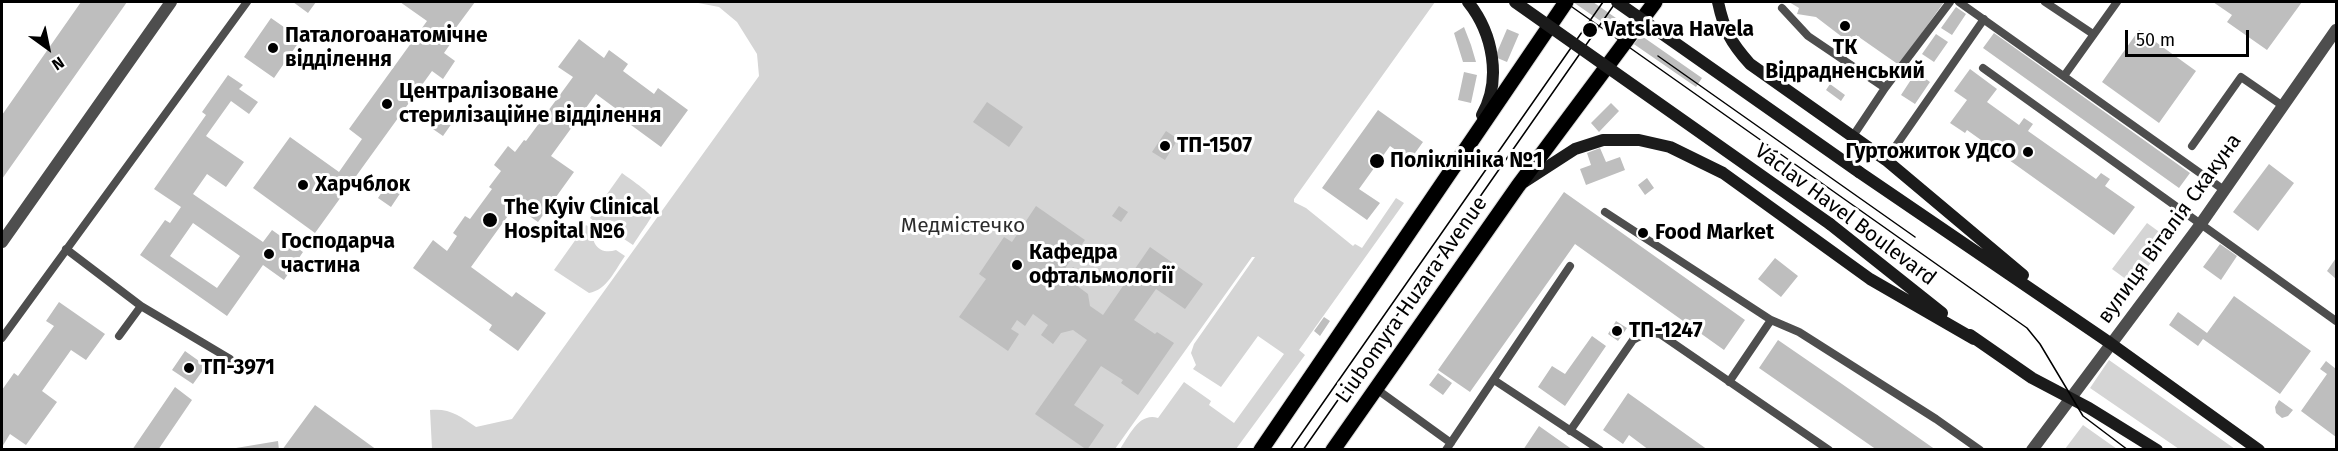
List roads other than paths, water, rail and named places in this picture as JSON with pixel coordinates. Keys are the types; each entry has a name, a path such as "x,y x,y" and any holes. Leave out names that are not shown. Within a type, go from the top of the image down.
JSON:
{"main road":[{"path":"1461,153 1488,104 1493,70 1490,47 1484,28 1468,2"},
{"name":"Václav Havel Boulevard","path":"1515,2 1830,224 1974,339 2032,378 2157,450"},
{"name":"Liubomyra Huzara Avenue","path":"1262,450 1340,338 1461,153 1566,2"},
{"name":"Václav Havel Boulevard","path":"1617,2 1859,172 2110,343 2259,450"},
{"name":"Liubomyra Huzara Avenue","path":"1332,450 1518,186 1654,2"},
{"path":"1718,2 1723,27 1736,48 1750,64 1886,160 2025,276 2044,298"},
{"path":"1518,186 1575,149 1603,140 1639,140 1670,147 1723,173 1870,279 1974,339"}],"street":[{"path":"2,242 171,2"},
{"name":"вулиця Віталія Скакуна","path":"2032,450 2200,225 2337,30"}],"lane":[{"path":"2,338 247,2"},
{"path":"1853,136 1885,88 1950,2"},
{"path":"1959,2 2224,190"},
{"path":"2045,2 2093,34"},
{"path":"2064,76 2116,2"},
{"path":"1782,8 1808,36 1885,88"},
{"path":"1886,160 1984,19"},
{"path":"1983,68 2337,321"},
{"path":"2192,146 2241,78 2283,106"},
{"path":"1605,212 1771,320 1799,332 1936,419 1980,450"},
{"path":"66,249 141,306 230,359"},
{"path":"1376,388 1449,446 1570,266"},
{"path":"119,336 141,306"},
{"path":"1729,382 1771,320"},
{"path":"1570,431 1633,340 1651,333 1660,334 1828,450"},
{"path":"1494,380 1600,450"}],"tram line":[{"path":"1565,2 2027,328 2040,344 2083,416 2128,450"},
{"path":"1290,450 1603,2"},
{"path":"1303,450 1616,2"},
{"path":"1658,56 1915,237"}],"place":[{"name":"ТК Відрадненський","path":"1845,26"},
{"name":"Vatslava Havela","path":"1590,30"},
{"name":"Паталогоанатомічне відділення","path":"273,48"},
{"name":"Централізоване стерилізаційне відділення","path":"387,104"},
{"name":"ТП-1507","path":"1165,146"},
{"name":"Гуртожиток УДСО","path":"2028,152"},
{"name":"Поліклініка №1","path":"1377,161"},
{"name":"Харчблок","path":"303,185"},
{"name":"The Kyiv Clinical Hospital №6","path":"490,220"},
{"name":"Food Market","path":"1643,233"},
{"name":"Господарча частина","path":"269,254"},
{"name":"Кафедра офтальмології","path":"1017,265"},
{"name":"ТП-1247","path":"1617,331"},
{"name":"ТП-3971","path":"189,368"}],"park label":[{"name":"Медмістечко","path":"963,226"}]}
